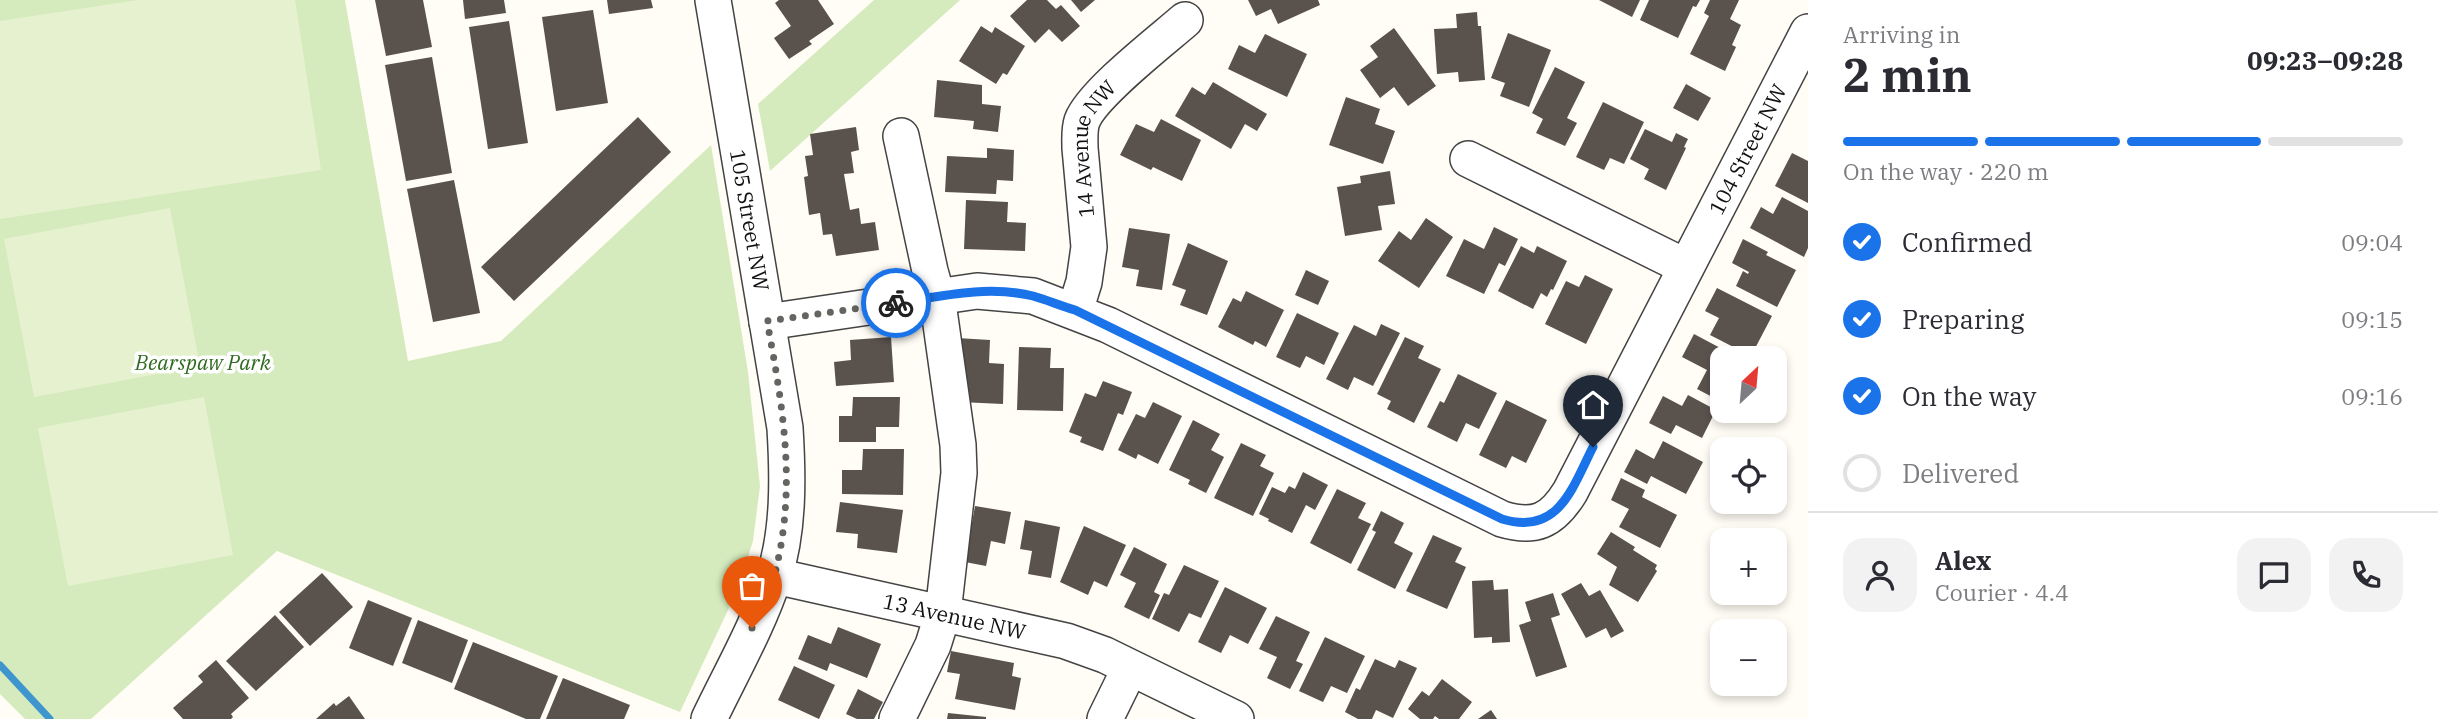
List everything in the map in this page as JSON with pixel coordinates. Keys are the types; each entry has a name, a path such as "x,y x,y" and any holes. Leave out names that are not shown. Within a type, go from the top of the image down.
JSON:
{"street":[{"name":"105 Street NW","path":"709,719 775,576 786,510 787,468 785,428 713,0"},
{"name":"14 Avenue NW","path":"1075,310 1084,282 1089,247 1080,148 1083,120 1104,92 1185,20"},
{"name":"104 Street NW","path":"1075,310 1502,519 1516,523 1539,522 1551,516 1570,492 1808,32"},
{"path":"897,719 933,645 943,613 959,473 958,446 937,296 901,136"},
{"path":"1468,159 1686,267"},
{"path":"767,321 977,291 1033,296 1075,310"},
{"name":"13 Avenue NW","path":"775,576 1066,641 1105,655 1236,719"},
{"path":"1105,719 1130,668"}],"green space":[{"name":"Bearspaw Park","path":"0,0 345,0 408,361 501,341 711,145 748,372 760,486 753,541 737,591 680,712 277,551 91,719 25,719 0,694"},
{"path":"138,0 295,0 321,170 0,219 0,21"},
{"path":"874,0 960,0 770,171 758,104"},
{"path":"170,208 200,366 34,397 4,239"},
{"path":"204,397 233,555 68,586 38,428"}],"building":[{"path":"375,0 423,0 432,47 386,56"},
{"path":"463,0 504,0 506,13 465,19"},
{"path":"607,0 651,0 653,8 609,14"},
{"path":"779,0 818,0 834,24 809,41 812,44 789,59 774,38 791,26 775,3"},
{"path":"1027,0 1047,0 1056,9 1061,5 1080,26 1062,42 1049,29 1035,43 1010,16"},
{"path":"1071,0 1095,0 1081,12"},
{"path":"1248,0 1318,0 1320,5 1278,24 1271,9 1256,16"},
{"path":"1599,0 1640,0 1632,17"},
{"path":"1649,0 1700,0 1696,7 1693,6 1678,38 1640,20"},
{"path":"1710,0 1739,0 1730,19 1741,25 1732,45 1736,47 1725,71 1690,54 1709,16 1704,13"},
{"path":"593,10 608,103 556,111 542,17"},
{"path":"1477,12 1478,26 1481,26 1485,80 1459,82 1458,72 1437,74 1434,29 1457,28 1456,14"},
{"path":"509,21 528,143 488,149 469,27"},
{"path":"981,26 992,33 995,27 1025,46 1007,75 1003,73 996,84 959,61"},
{"path":"1394,28 1436,86 1408,106 1394,87 1380,98 1360,70 1378,57 1370,46"},
{"path":"1508,33 1551,50 1529,107 1500,96 1505,83 1491,78"},
{"path":"1265,34 1307,54 1287,97 1228,69 1239,45 1255,53"},
{"path":"432,57 452,173 406,181 385,65"},
{"path":"1555,67 1585,82 1567,118 1577,123 1565,146 1536,133 1543,119 1532,113"},
{"path":"937,80 982,85 982,104 1001,106 998,132 973,129 974,121 934,117"},
{"path":"1213,82 1267,114 1257,131 1245,124 1231,149 1175,116 1192,87 1205,95"},
{"path":"1686,84 1711,98 1698,121 1673,108"},
{"path":"1346,97 1380,109 1375,124 1395,131 1383,164 1329,145"},
{"path":"1603,102 1644,122 1624,164 1610,158 1604,170 1576,157"},
{"path":"638,117 671,152 514,301 481,267"},
{"path":"1161,119 1201,140 1182,181 1120,155 1136,124 1154,132"},
{"path":"856,127 859,150 851,152 854,173 844,174 850,210 859,208 861,224 875,222 879,250 836,256 832,234 823,235 820,213 809,215 804,177 808,176 805,156 813,155 810,134"},
{"path":"1645,129 1672,142 1676,133 1688,139 1666,190 1644,179 1649,169 1630,159"},
{"path":"987,148 1014,150 1013,181 997,180 996,194 945,192 947,156 987,158"},
{"path":"1792,153 1808,161 1808,203 1775,186"},
{"path":"1390,171 1395,204 1378,206 1382,230 1345,236 1337,187 1361,183 1360,176"},
{"path":"454,180 480,313 433,322 407,189"},
{"path":"1782,197 1808,211 1808,248 1804,257 1750,228 1761,207 1773,214"},
{"path":"966,200 1008,202 1007,222 1026,223 1025,251 964,249"},
{"path":"1426,218 1453,237 1419,288 1378,261 1399,231 1411,240"},
{"path":"1494,227 1518,239 1505,266 1499,263 1484,294 1446,276 1464,239 1484,249"},
{"path":"1129,228 1170,234 1162,290 1136,286 1139,270 1122,267"},
{"path":"1743,239 1768,252 1766,255 1796,270 1777,307 1736,286 1743,271 1748,274 1749,272 1732,263"},
{"path":"1188,243 1228,261 1207,315 1180,305 1186,290 1172,285"},
{"path":"1521,246 1534,253 1537,246 1567,261 1553,290 1551,289 1547,297 1541,293 1533,309 1498,291"},
{"path":"1306,270 1329,281 1318,305 1295,295"},
{"path":"1585,275 1613,289 1586,344 1545,324 1566,281 1579,287"},
{"path":"1717,288 1772,316 1756,346 1731,346 1710,335 1719,318 1705,311"},
{"path":"1246,291 1284,310 1266,347 1255,341 1253,345 1218,327 1233,298 1241,302"},
{"path":"1297,313 1339,333 1324,365 1306,356 1300,368 1276,357"},
{"path":"1381,324 1400,333 1373,386 1354,377 1348,390 1326,379 1354,325 1376,336"},
{"path":"1694,334 1717,346 1710,346 1710,396 1697,389 1707,370 1682,357"},
{"path":"891,337 894,382 836,386 834,362 851,360 850,340"},
{"path":"1405,337 1424,346 1418,358 1441,369 1414,423 1387,409 1391,401 1377,394"},
{"path":"957,338 990,340 989,363 1004,364 1003,404 960,402"},
{"path":"1019,347 1051,348 1050,368 1064,368 1063,411 1017,410"},
{"path":"1458,374 1497,393 1479,429 1466,423 1457,442 1427,427 1440,401 1444,403"},
{"path":"1103,381 1132,392 1123,415 1118,413 1103,451 1080,442 1082,437 1069,432 1085,393 1096,397"},
{"path":"1688,395 1710,407 1710,422 1702,438 1676,425 1671,434 1649,423 1663,396 1682,406"},
{"path":"853,397 900,397 899,427 876,427 876,442 839,442 839,416 852,416"},
{"path":"1506,400 1547,420 1526,463 1512,456 1506,468 1479,455"},
{"path":"1153,402 1182,416 1158,464 1138,454 1136,459 1118,450 1136,414 1145,418"},
{"path":"1193,420 1220,434 1211,450 1224,457 1206,493 1188,484 1190,480 1169,470"},
{"path":"1663,441 1703,462 1686,494 1651,476 1647,484 1624,472 1636,449 1654,459"},
{"path":"1241,443 1266,455 1260,466 1274,473 1253,516 1214,498"},
{"path":"863,449 904,449 903,495 842,494 842,470 862,470"},
{"path":"1303,472 1328,485 1315,510 1306,505 1292,533 1259,514 1272,487 1285,493 1289,486 1295,489"},
{"path":"1621,478 1645,490 1642,497 1677,515 1660,548 1619,527 1629,509 1611,500"},
{"path":"1337,489 1366,503 1358,518 1371,524 1351,564 1310,543"},
{"path":"840,502 903,510 897,553 857,548 858,534 836,532"},
{"path":"975,506 1011,512 1005,544 991,541 986,566 965,562"},
{"path":"1381,511 1404,523 1394,543 1413,553 1395,589 1357,570 1376,532 1372,530"},
{"path":"1025,520 1060,527 1051,578 1028,574 1032,551 1020,549"},
{"path":"1084,526 1126,545 1107,587 1094,581 1088,595 1060,582"},
{"path":"1611,532 1657,565 1657,571 1638,602 1609,585 1617,567 1597,554"},
{"path":"1433,535 1462,548 1455,562 1466,567 1447,609 1406,591"},
{"path":"1134,547 1167,564 1154,592 1160,595 1149,619 1124,607 1136,583 1120,575"},
{"path":"1184,565 1219,581 1201,618 1189,613 1179,632 1152,619 1164,593 1169,595"},
{"path":"322,573 353,607 310,646 279,612"},
{"path":"1493,580 1494,590 1508,589 1510,642 1492,643 1492,637 1474,638 1472,581"},
{"path":"1581,583 1589,596 1600,590 1624,631 1611,638 1606,628 1586,638 1561,594"},
{"path":"1225,587 1267,608 1248,644 1230,635 1221,653 1198,642"},
{"path":"1553,593 1560,615 1551,618 1567,667 1536,677 1519,625 1531,621 1525,602"},
{"path":"368,600 412,618 393,666 349,648"},
{"path":"275,615 304,647 256,691 226,661"},
{"path":"1276,616 1310,632 1296,661 1303,664 1290,689 1267,678 1277,657 1259,649"},
{"path":"418,620 468,640 452,683 402,663"},
{"path":"838,627 881,644 867,678 830,663 827,671 798,659 808,635 831,644"},
{"path":"1325,637 1365,656 1347,693 1331,686 1323,702 1299,691"},
{"path":"473,642 558,676 540,719 526,719 454,689"},
{"path":"951,651 1014,663 1012,676 1021,678 1015,710 955,699 960,674 947,672"},
{"path":"1375,659 1395,668 1399,660 1417,668 1393,718 1376,710 1372,719 1358,719 1345,712 1356,688 1360,690"},
{"path":"216,660 249,698 231,714 231,719 183,719 173,708 203,682 198,676"},
{"path":"794,666 835,685 819,719 778,700"},
{"path":"563,678 630,705 624,719 546,719"},
{"path":"1442,679 1472,702 1459,719 1439,719 1435,716 1433,719 1420,719 1408,709 1422,691 1429,696"},
{"path":"858,689 883,702 874,719 857,719 846,714"},
{"path":"349,696 365,719 316,719 334,703 336,706"},
{"path":"1491,710 1497,719 1478,719"},
{"path":"948,713 986,717 986,719 947,719"}],"waterway":[{"path":"0,665 50,719"}],"way so far":[{"path":"752,628 775,576 786,510 785,428 767,321 896,303"}],"route":[{"path":"896,303 977,291 1005,292 1033,296 1075,310 1502,519 1516,523 1529,524 1551,516 1563,504 1593,447"}]}
